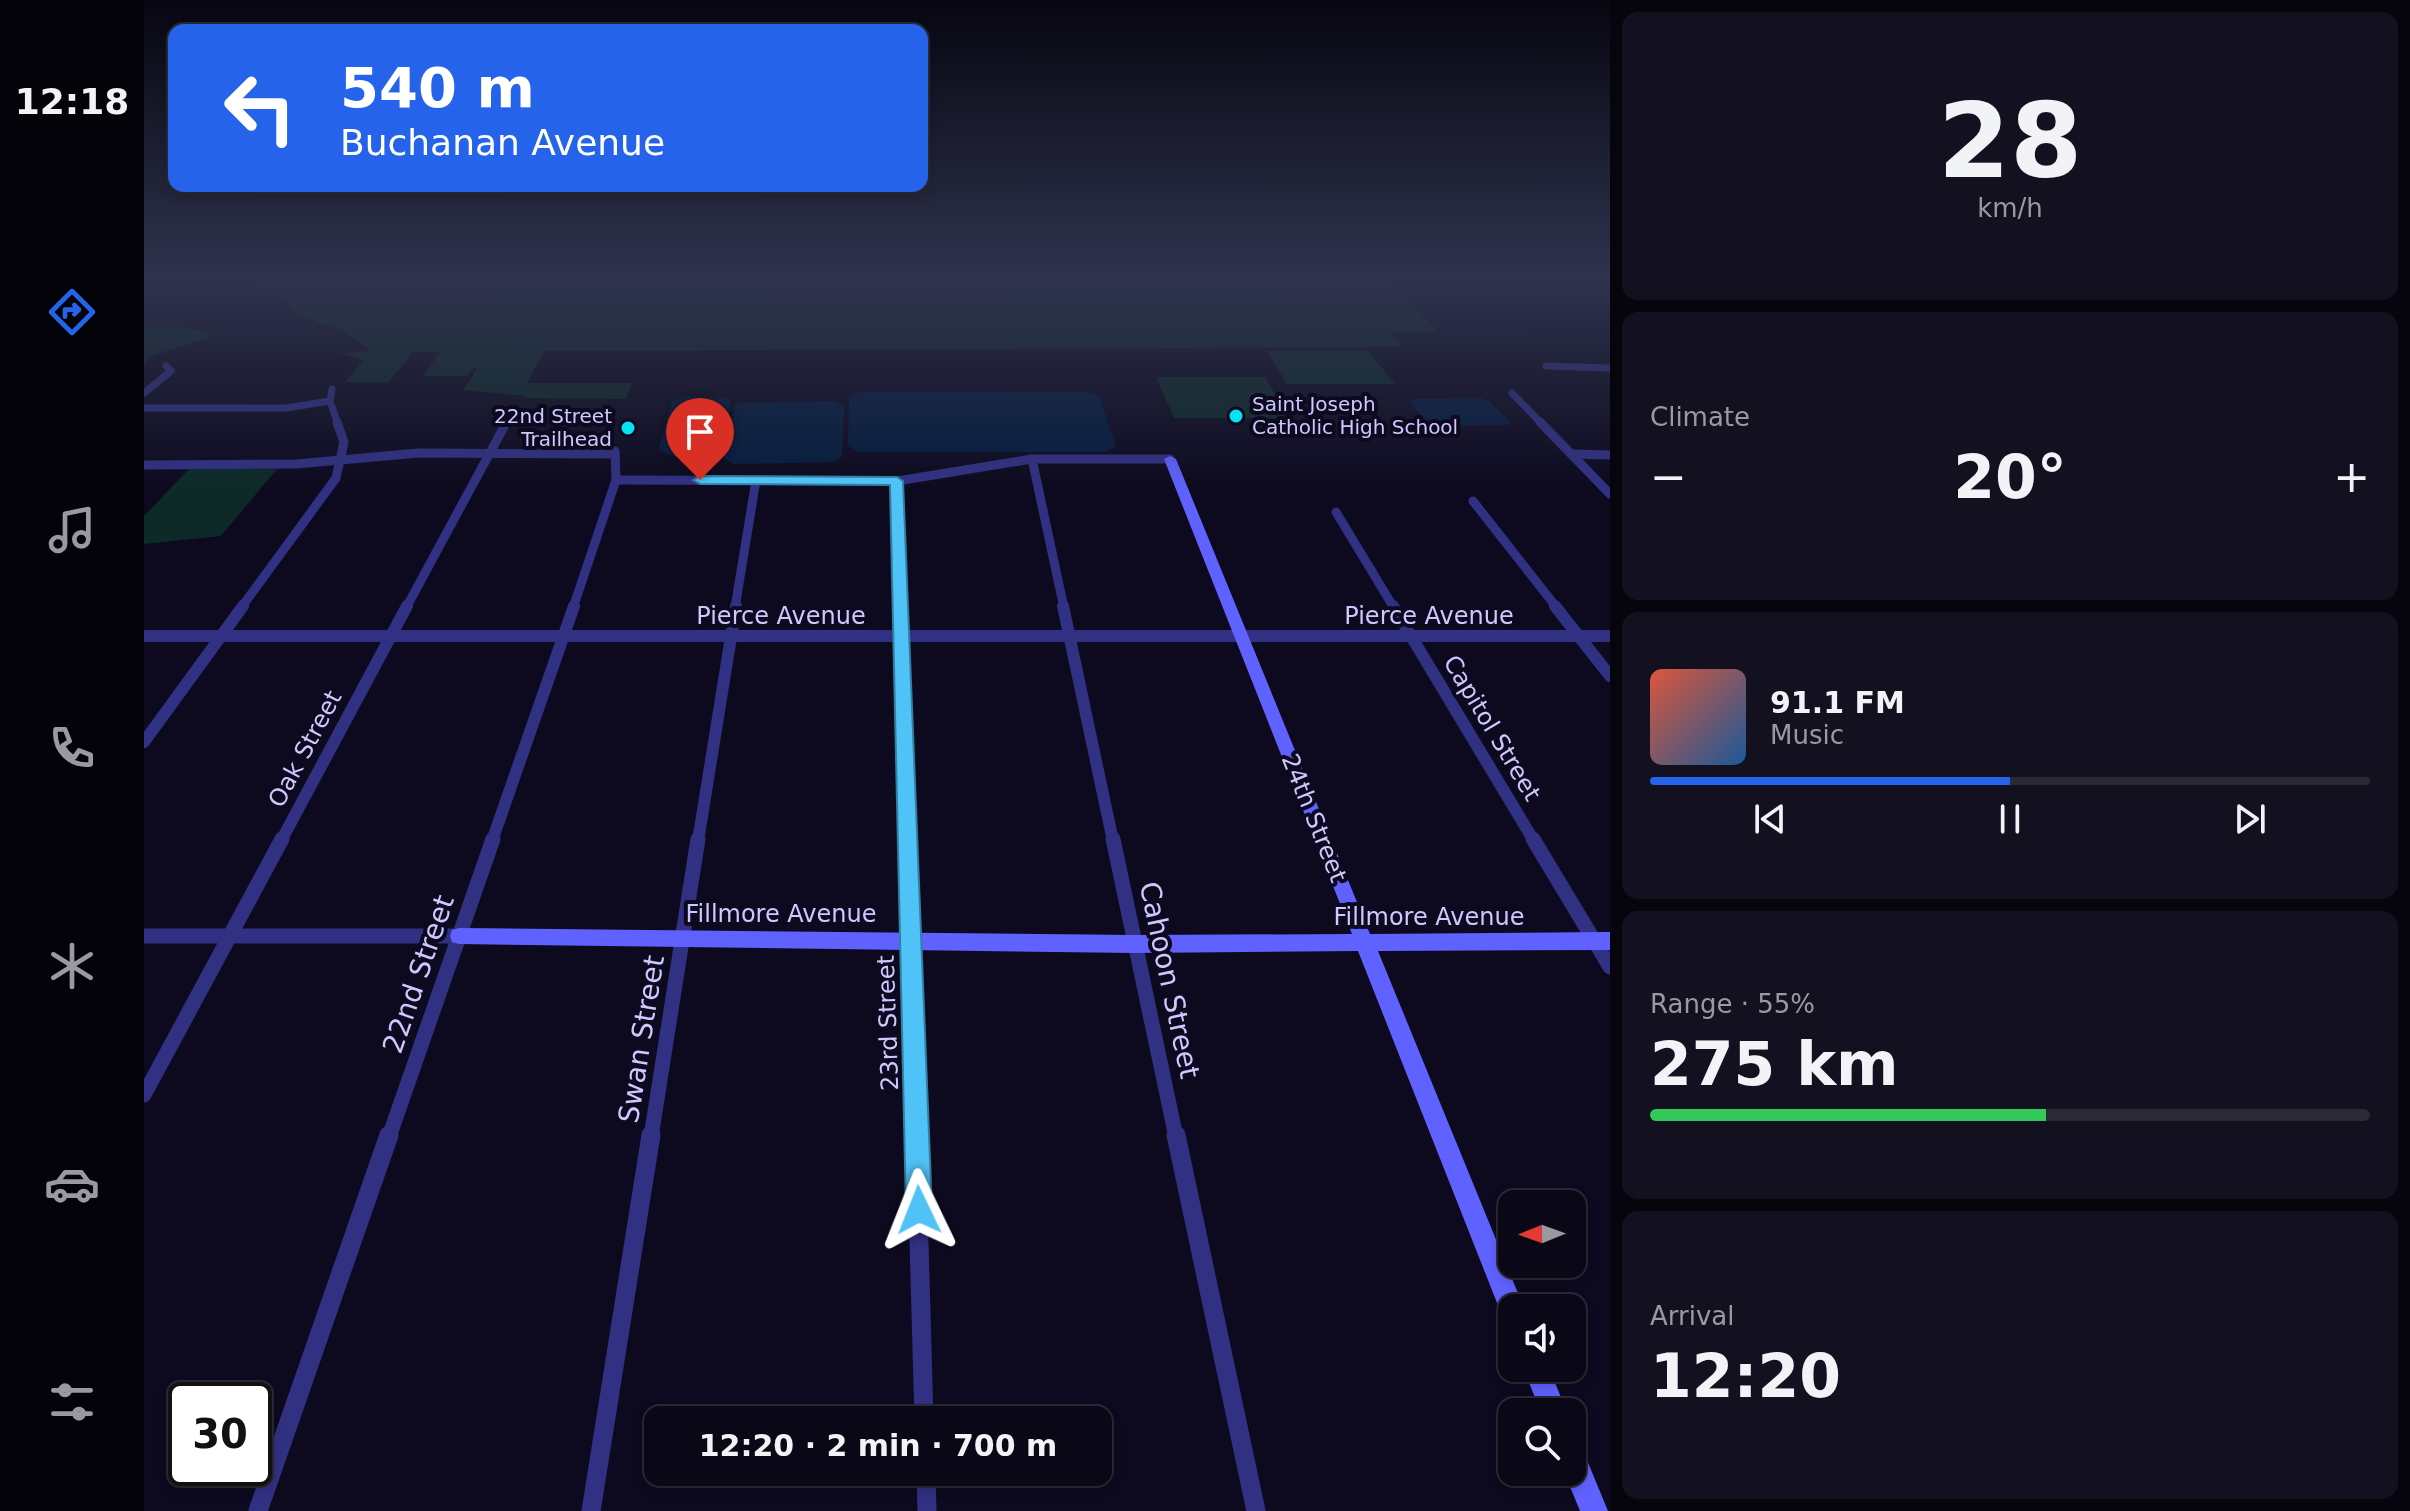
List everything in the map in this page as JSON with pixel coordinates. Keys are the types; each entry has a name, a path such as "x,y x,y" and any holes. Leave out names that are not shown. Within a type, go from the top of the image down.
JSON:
{"street":[{"path":"144,393 171,371 166,366"},
{"path":"1546,366 1610,368"},
{"path":"144,742 336,478 344,442 330,401 332,389"},
{"path":"1512,393 1610,494"},
{"path":"144,408 286,408 330,401"},
{"name":"Oak Street","path":"144,1095 506,423"},
{"path":"144,465 296,464 418,453 489,453"},
{"name":"22nd Street","path":"258,1511 616,480 615,453 489,453"},
{"path":"1571,454 1610,455"},
{"path":"616,480 897,481 1032,459 1170,459"},
{"name":"Cahoon Street","path":"1032,459 1256,1511"},
{"name":"24th Street","path":"1170,459 1506,1294"},
{"name":"Swan Street","path":"591,1511 756,480"},
{"name":"23rd Street","path":"897,481 924,1406"},
{"path":"1473,501 1610,676"},
{"name":"Capitol Street","path":"1336,512 1410,636 1602,941 1610,967"},
{"name":"Pierce Avenue","path":"144,636 1610,636"},
{"name":"Fillmore Avenue","path":"144,936 459,936 1135,944 1602,941"},
{"path":"926,1486 927,1511"},
{"path":"1584,1486 1594,1511"}],"green space":[{"path":"144,349 174,349 150,356 144,366"},
{"path":"368,349 1077,349 544,351 527,383 632,383 626,399 524,398 463,390 477,369 474,367 467,376 423,376 440,352 413,352 388,383 345,382 364,360 341,353 371,351"},
{"path":"1267,351 1368,351 1395,384 1287,384"},
{"path":"1156,377 1265,377 1290,418 1174,418"},
{"path":"189,469 277,469 221,536 144,544 144,516"}],"water":[{"path":"859,392 1087,392 1099,396 1116,446 1105,452 859,452 848,446 849,397"},
{"path":"685,396 728,398 731,402 723,448 708,454 680,457 659,448 672,401"},
{"path":"1413,399 1488,400 1510,421 1507,425 1435,426 1427,422 1410,403"},
{"path":"833,401 844,406 842,456 835,462 733,464 724,458 735,405"}],"place":[{"name":"Saint Joseph Catholic High School","path":"1236,416"},
{"name":"22nd Street Trailhead","path":"628,428"}],"route":[{"path":"700,480 897,481 919,1210"}]}
